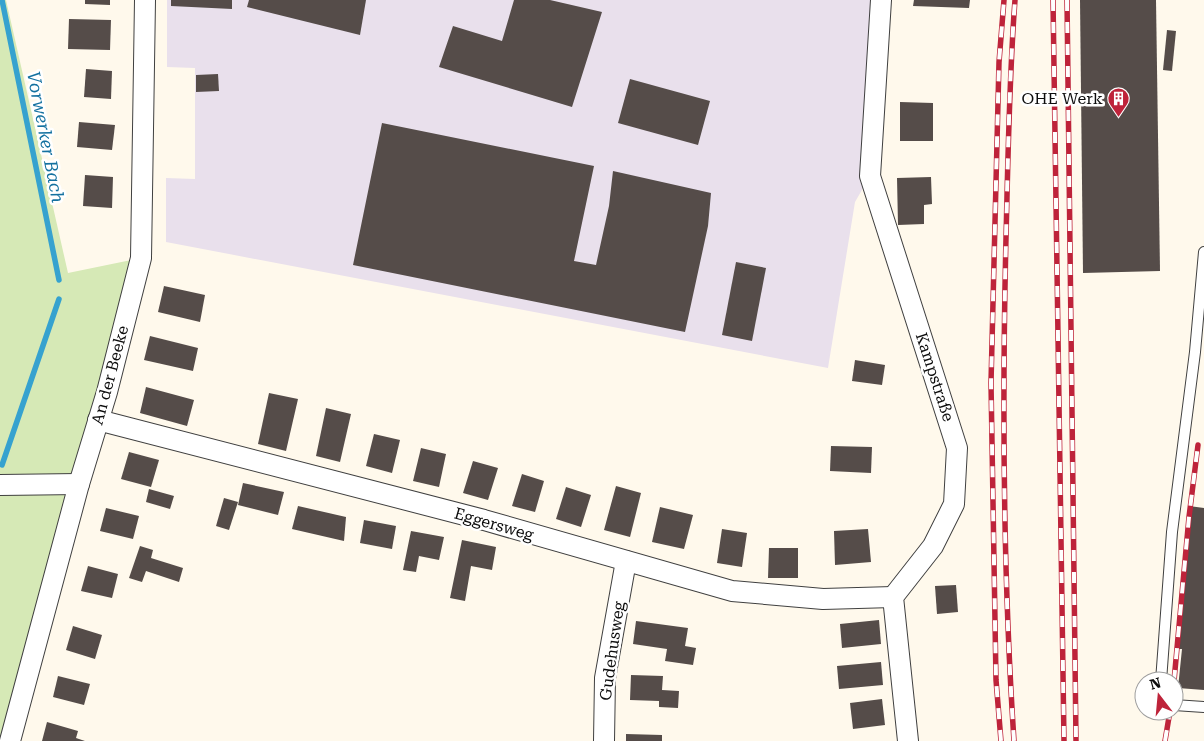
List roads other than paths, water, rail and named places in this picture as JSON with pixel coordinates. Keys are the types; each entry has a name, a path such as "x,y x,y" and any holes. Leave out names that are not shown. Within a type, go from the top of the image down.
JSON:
{"street":[{"name":"An der Beeke","path":"10,741 141,258 145,0"},
{"name":"Kampstraße","path":"881,0 870,176 957,448 954,504 933,546 893,597"},
{"name":"Eggersweg","path":"98,420 484,520 732,591 823,599 893,597"},
{"path":"0,485 79,484"},
{"name":"Gudehusweg","path":"604,741 606,678 626,561"},
{"path":"893,597 908,741"}],"lane":[{"path":"1161,671 1172,532 1195,352 1204,252"},
{"path":"1184,706 1204,707"}],"waterway":[{"name":"Vorwerker Bach","path":"2,0 59,280"},
{"name":"Vorwerker Bach","path":"2,465 59,299"}],"railway":[{"path":"1001,741 996,680 991,383 999,62 1004,0"},
{"path":"1014,741 1008,616 1004,427 1008,149 1015,0"},
{"path":"1053,0 1064,741"},
{"path":"1067,0 1076,741"},
{"path":"1175,671 1189,517 1198,445"},
{"path":"1165,741 1168,721"}],"place":[{"name":"OHE Werk","path":"1119,117"}]}
